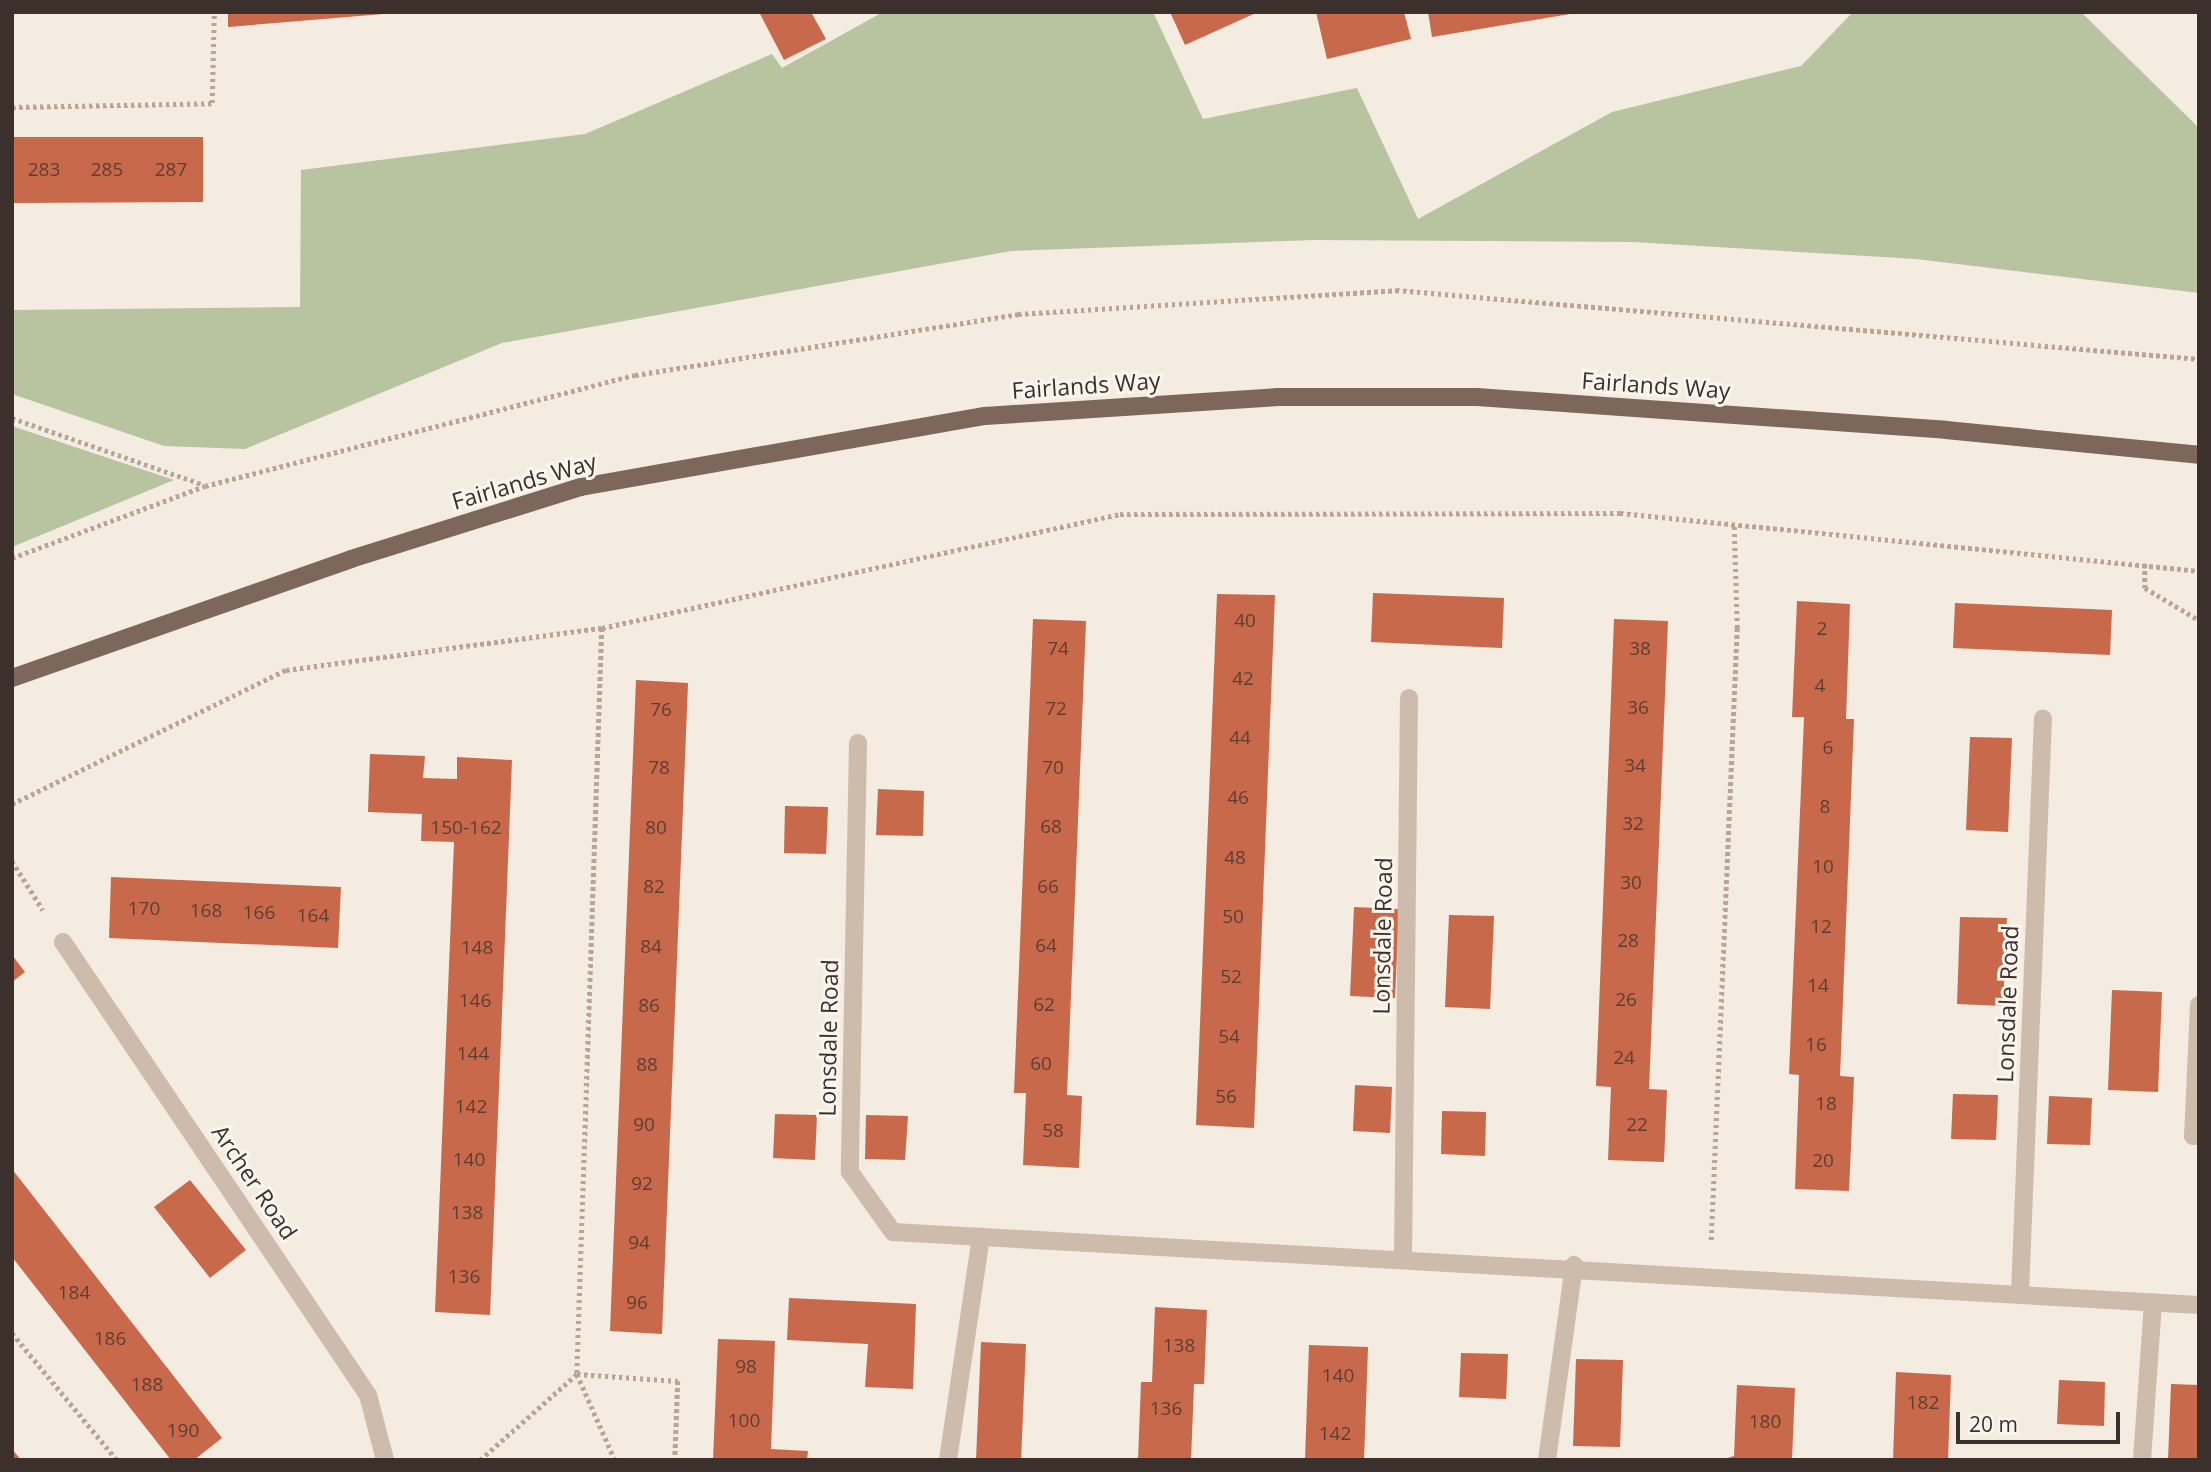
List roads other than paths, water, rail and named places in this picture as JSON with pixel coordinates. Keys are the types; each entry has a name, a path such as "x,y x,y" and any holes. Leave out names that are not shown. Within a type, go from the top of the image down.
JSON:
{"main road":[{"name":"Fairlands Way","path":"12,678 351,559 581,486 985,416 1279,397 1477,397 1946,430 2199,455"}],"street":[{"name":"Lonsdale Road","path":"1403,1258 1409,698"},
{"name":"Lonsdale Road","path":"2020,1293 2043,718"},
{"name":"Lonsdale Road","path":"858,743 850,1172 892,1232 1574,1265 2199,1305"},
{"name":"Archer Road","path":"63,942 368,1395 385,1460"},
{"path":"2199,1005 2193,1136 2199,1136"},
{"path":"948,1460 981,1236"},
{"path":"1547,1460 1574,1265"},
{"path":"2142,1460 2153,1303"}]}
